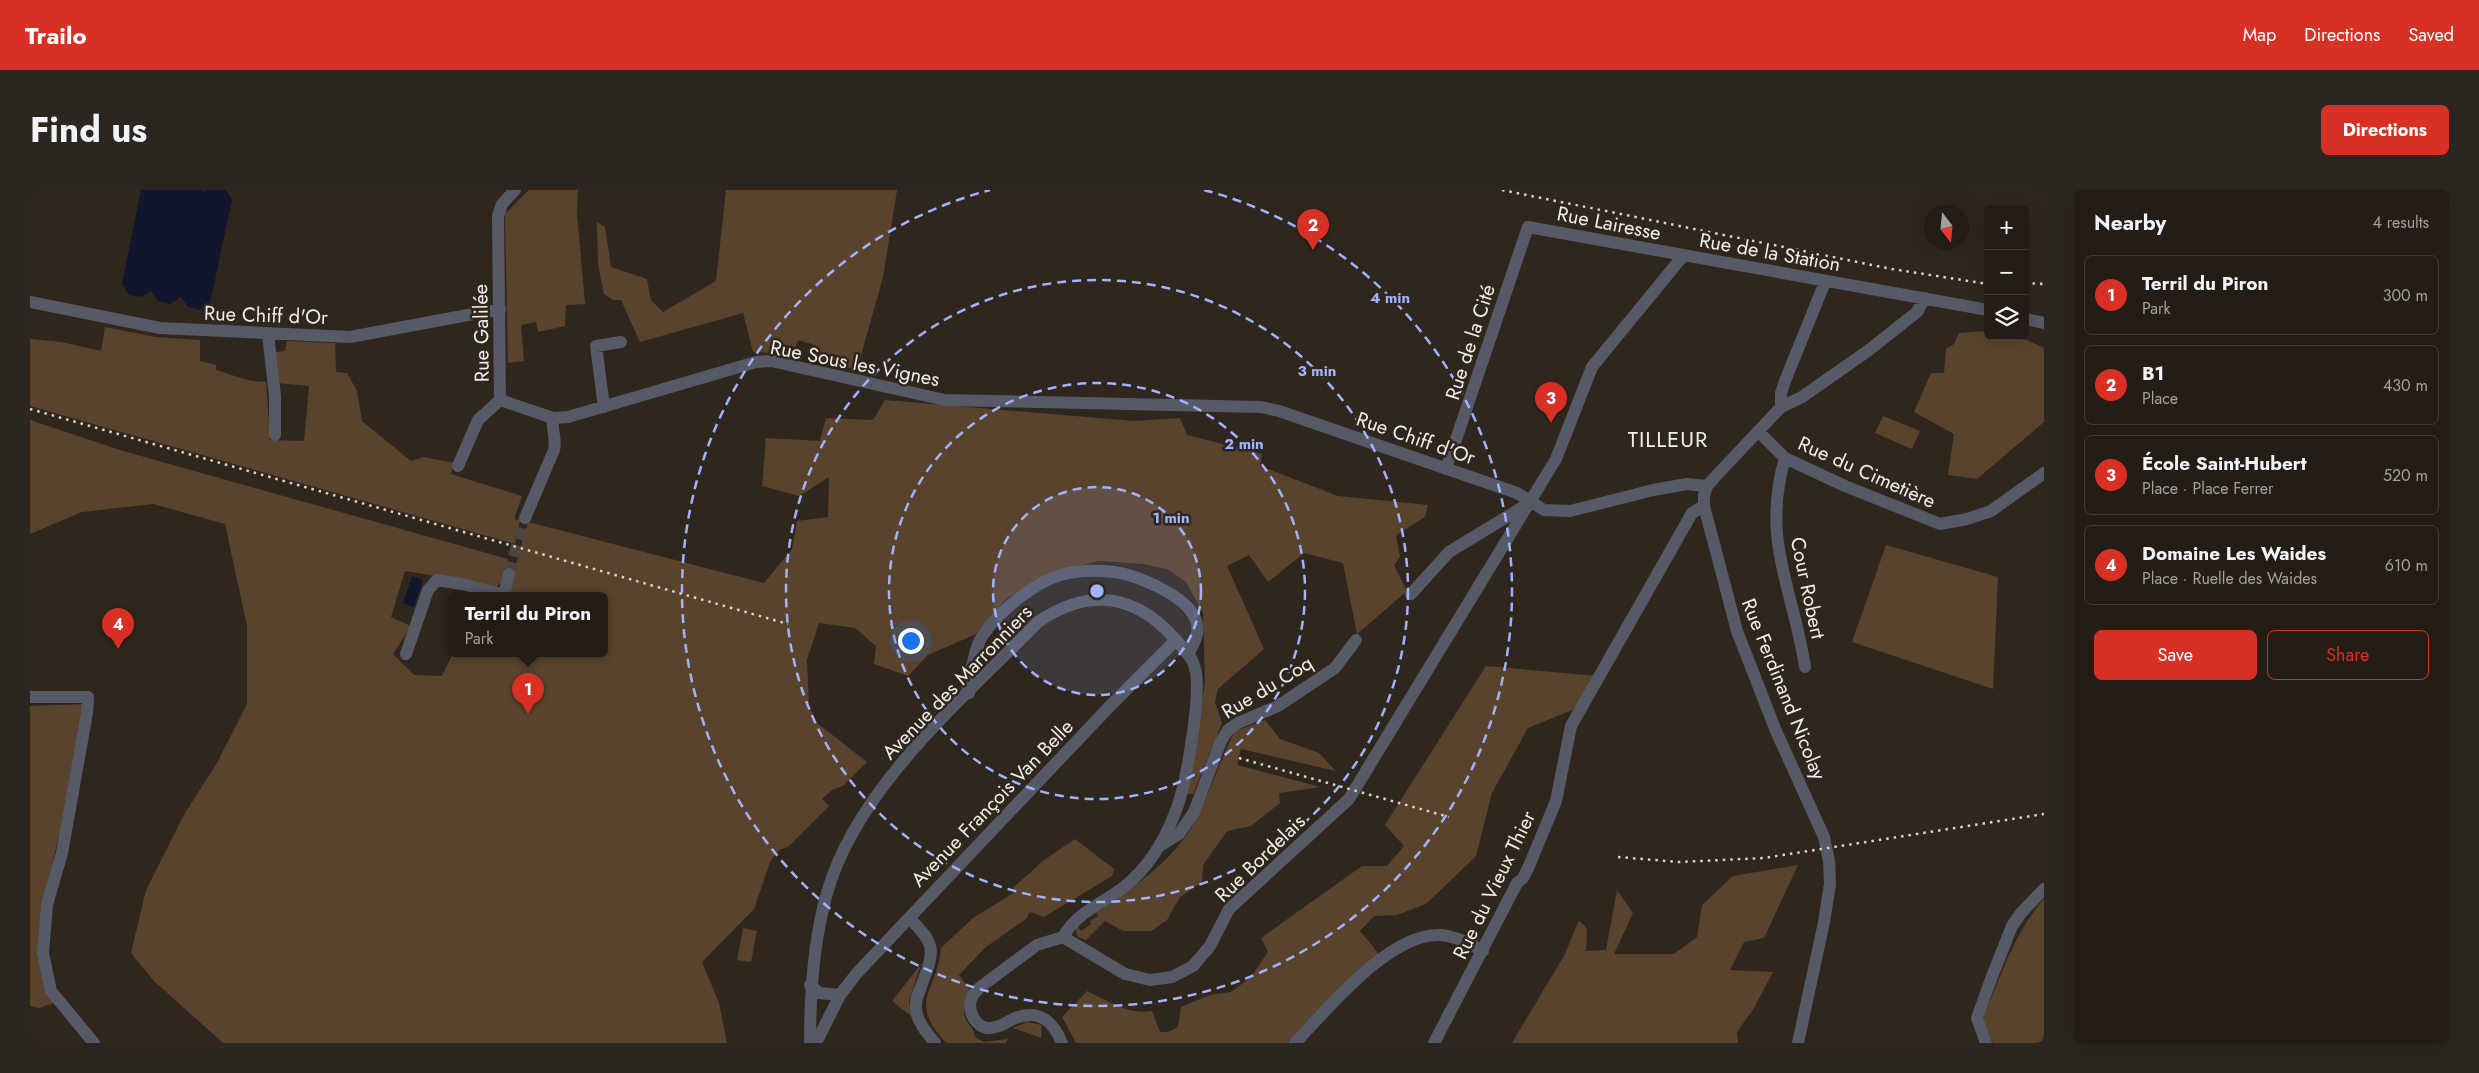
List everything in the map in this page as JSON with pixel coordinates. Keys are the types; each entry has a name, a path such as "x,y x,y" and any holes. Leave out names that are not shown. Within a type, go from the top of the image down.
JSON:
{"street":[{"name":"Rue Galilée","path":"458,466 478,420 500,400 498,216 502,204 514,190"},
{"name":"Rue Lairesse","path":"1528,227 1683,256"},
{"name":"Rue de la Cité","path":"1446,469 1528,227"},
{"name":"Rue de la Station","path":"1530,503 1556,459 1592,367 1683,256 1984,309"},
{"path":"1781,407 1781,394 1785,381 1825,282"},
{"path":"1707,486 1781,407 1802,397 1869,350 1917,312 1925,298"},
{"name":"Rue Chiff d'Or","path":"30,302 160,328 350,337 500,309"},
{"path":"2029,320 2044,323"},
{"path":"268,334 275,396 275,435"},
{"path":"604,407 596,346 621,342"},
{"name":"Rue Sous les Vignes","path":"500,400 553,418 568,417 756,362 771,361 945,400 1106,403"},
{"name":"Rue Chiff d'Or","path":"1106,403 1261,407 1279,411 1517,493 1530,503 1544,510 1570,511 1678,485 1707,486"},
{"path":"525,518 556,443 552,426 553,418"},
{"name":"Rue du Cimetière","path":"1758,431 1785,458 1845,486 1940,524 1966,519 1991,511 2044,472"},
{"name":"Cour Robert","path":"1785,458 1778,481 1775,505 1776,534 1780,565 1801,639 1805,667"},
{"name":"Rue Ferdinand Nicolay","path":"1707,486 1704,495 1704,506 1737,631 1776,731 1824,837 1829,861 1830,884 1798,1043"},
{"path":"1411,594 1449,552 1530,503"},
{"name":"Rue Bordelais","path":"1063,937 1125,974 1150,980 1172,977 1193,966 1210,946 1229,909 1350,800 1530,503"},
{"name":"Rue du Vieux Thier","path":"1434,1043 1517,883 1523,878 1529,866 1556,800 1571,726 1692,513 1704,506"},
{"path":"969,693 967,686 982,636 1021,596 1064,574 1092,570 1116,572 1144,581 1182,601 1195,617 1197,629 1196,641 1188,654"},
{"path":"505,592 509,574"},
{"path":"406,654 428,590 436,580 493,592"},
{"name":"Avenue des Marronniers","path":"810,1043 810,985 827,892 845,847 902,761 1038,622 1074,604 1104,599 1132,606 1156,620 1188,654 1195,665 1198,685 1192,734 1176,811 1160,846 1136,876 1079,916 1063,937"},
{"name":"Avenue François Van Belle","path":"816,1043 840,995 857,973 1109,707 1176,640"},
{"name":"Rue du Coq","path":"1160,846 1179,834 1194,812 1221,741 1228,730 1238,723 1278,706 1335,668 1356,640"},
{"path":"30,697 88,697 87,713 62,853 47,905 43,953 51,991 94,1043"},
{"path":"1986,1043 1977,1018 1991,979 2012,926 2021,912 2044,890"},
{"path":"909,918 925,933 931,944 931,957 916,1000 916,1011 923,1029 935,1043"},
{"path":"1295,1043 1372,965 1389,953 1413,941 1437,935 1459,939 1483,951"},
{"path":"1062,1043 1056,1028 1046,1018 1029,1015 988,1029 977,1024 972,1017 970,1008 972,997 979,988 1015,960 1037,945 1063,937"},
{"path":"810,985 819,994 840,995"}],"shaded area":[{"path":"529,190 578,190 577,213 585,304 566,305 565,326 538,332 536,322 521,325 524,361 508,363 505,214"},
{"path":"726,190 897,190 883,277 857,370 818,360 815,345 798,340 792,354 753,352 743,313 640,342 621,300 613,300 604,294 598,265 597,222 605,227 611,267 647,279 651,300 663,312 716,281"},
{"path":"105,327 155,337 200,340 200,361 216,365 216,370 241,378 266,382 270,440 304,441 309,386 277,383 274,352 285,351 287,341 335,343 336,372 347,373 357,391 362,421 411,461 424,457 454,463 451,474 522,496 514,519 520,521 515,544 30,406 30,339 61,342 101,351"},
{"path":"1984,331 1984,340 2027,340 2044,348 2044,422 1977,479 1948,475 1954,434 1914,412 1931,373 1944,373 1946,349 1954,344 1959,333"},
{"path":"885,400 1134,421 1180,418 1187,435 1262,454 1260,466 1338,496 1428,505 1425,517 1396,535 1400,557 1394,565 1407,591 1357,634 1343,563 1304,553 1268,582 1249,555 1227,566 1264,649 1218,689 1215,702 1222,723 1193,794 1186,794 1205,683 1203,613 1186,582 1167,569 1144,564 1099,561 1045,575 1006,599 976,634 928,655 908,676 874,664 876,646 855,628 819,623 807,660 809,706 817,723 867,762 843,786 832,790 822,799 829,806 788,847 779,850 770,862 754,909 702,962 719,1003 727,1043 223,1043 154,981 131,953 146,890 185,813 217,763 247,704 247,626 225,524 153,504 82,512 30,534 30,420 123,451 508,559 501,582 495,589 449,578 405,571 391,617 411,626 393,654 414,675 442,676 451,657 608,657 608,592 508,592 528,522 764,583 792,549 797,521 828,517 829,477 799,496 762,486 766,438 820,441 826,418 873,420"},
{"path":"1883,416 1920,431 1912,449 1875,433"},
{"path":"1886,545 1998,577 1993,689 1852,642"},
{"path":"1486,666 1597,676 1575,709 1528,728 1492,793 1476,856 1426,904 1397,915 1374,916 1360,931 1379,954 1290,1043 1076,1043 1062,1017 1087,991 1126,1009 1143,1012 1152,1011 1160,1032 1168,1032 1178,1027 1181,1007 1210,995 1231,992 1251,977 1268,952 1261,938 1362,866 1387,866 1404,846 1385,825"},
{"path":"89,704 48,883 41,968 60,1001 39,1008 30,1006 30,706"},
{"path":"1265,720 1280,739 1319,753 1336,771 1241,749 1237,765 1321,787 1279,793 1280,803 1251,826 1227,831 1203,865 1202,882 1180,897 1167,920 1151,931 1123,931 1105,921 1086,940 1078,937 1076,932 1077,925 1081,931 1091,924 1090,921 1098,916 1096,913 1151,873 1175,850 1194,823 1205,801 1234,732"},
{"path":"1075,839 1114,869 1112,876 1044,917 1030,912 1026,919 986,947 959,975 970,990 964,1011 975,1037 984,1042 1008,1039 1006,1043 946,1043 934,1028 928,1016 926,1006 927,996 941,948 973,918 1015,892 1013,888 1044,860"},
{"path":"1798,865 1764,938 1744,942 1730,970 1773,972 1754,1008 1737,1032 1738,1043 1512,1043 1565,954 1579,920 1587,929 1586,951 1606,950 1617,890 1633,913 1614,954 1674,954 1697,937 1702,905 1733,876"},
{"path":"2044,899 2044,1043 1993,1043 1984,1023 1984,1016 2016,940"},
{"path":"743,928 757,931 751,962 737,960"},
{"path":"921,964 909,1002 911,1016 892,1001"},
{"path":"1027,1022 1042,1025 1041,1038 1013,1028"}],"water":[{"path":"141,190 201,190 203,192 206,190 226,190 232,200 210,303 200,310 188,307 181,297 170,304 158,301 151,291 140,297 129,295 122,284"},
{"path":"412,576 423,580 414,607 403,603"}],"tunnel":[{"path":"509,574 525,518"}],"railway":[{"path":"1502,190 1892,269 1984,283"},
{"path":"2029,283 2044,284"},
{"path":"30,409 788,624"},
{"path":"1239,758 1449,817"},
{"path":"1618,857 1679,862 1764,858 2044,814"}],"place":[{"name":"B1","path":"1313,250"},
{"name":"École Saint-Hubert","path":"1551,423"},
{"name":"Domaine Les Waides","path":"118,649"},
{"name":"Terril du Piron","path":"528,714"}],"district":[{"name":"TILLEUR","path":"1668,439"}]}
